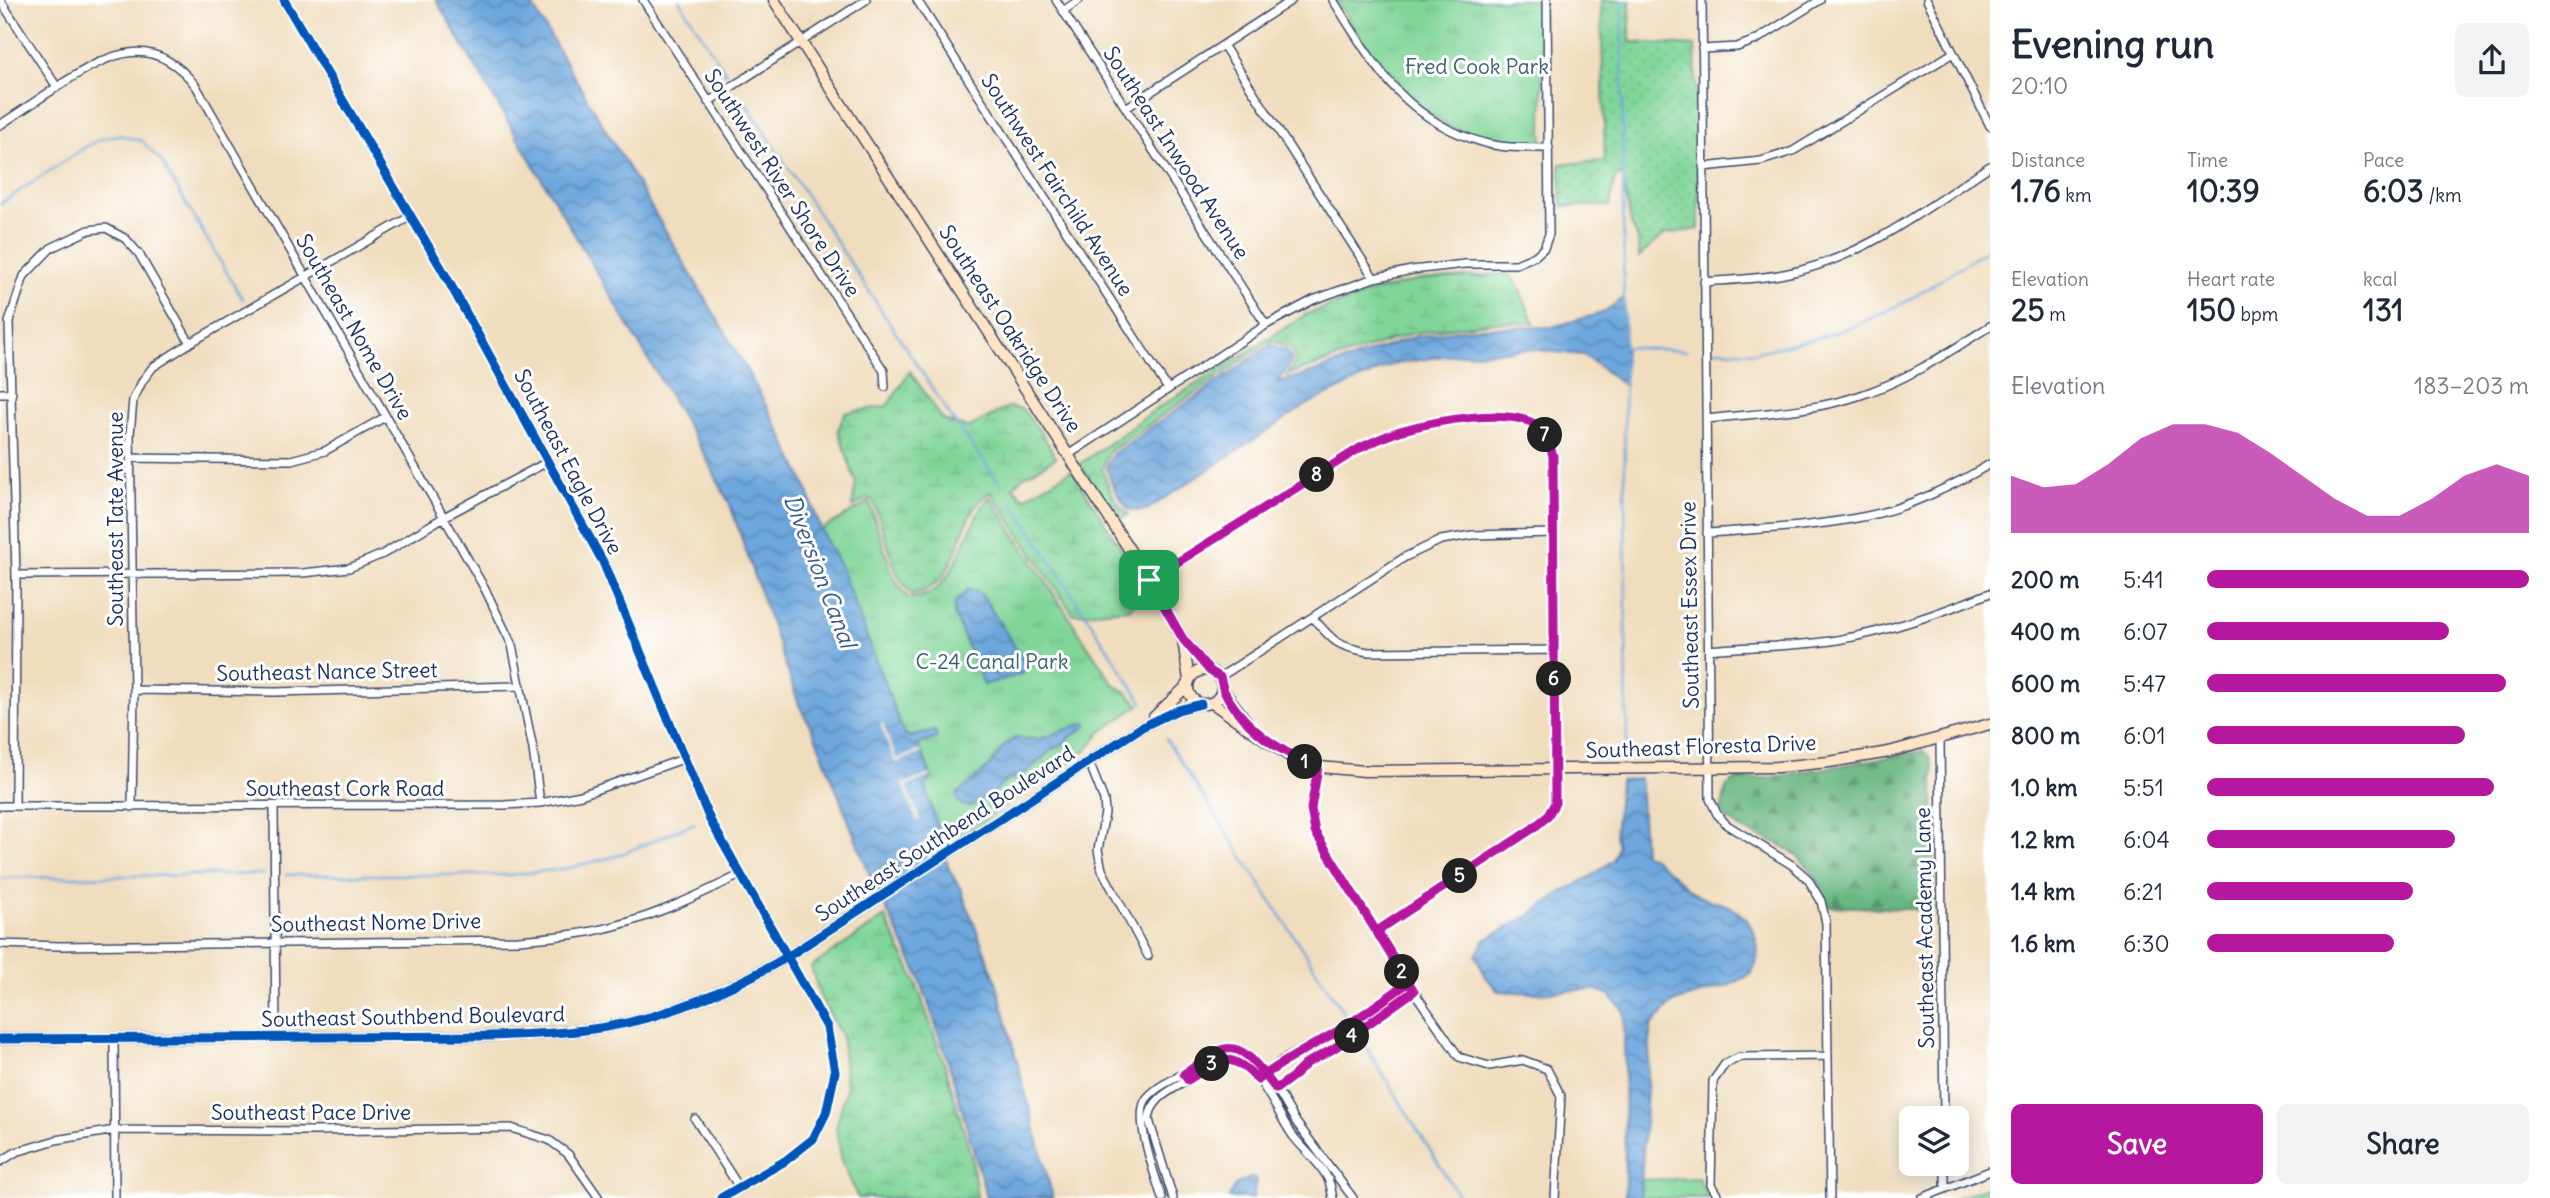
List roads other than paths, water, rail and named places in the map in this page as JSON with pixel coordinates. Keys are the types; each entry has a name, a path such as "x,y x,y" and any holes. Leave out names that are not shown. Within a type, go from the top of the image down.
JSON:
{"street":[{"path":"1,0 57,87"},
{"name":"Southeast Eagle Drive","path":"284,0 550,461 603,562 710,820 827,1027 835,1072 825,1113 813,1139 785,1161 721,1198"},
{"name":"Southwest River Shore Drive","path":"643,0 884,371 886,387"},
{"name":"Southeast Oakridge Drive","path":"774,0 1149,580 1183,639 1210,671"},
{"path":"708,102 866,0"},
{"name":"Southwest Fairchild Avenue","path":"917,0 1168,389"},
{"name":"Southeast Inwood Avenue","path":"1056,0 1266,325"},
{"path":"1063,10 1079,0"},
{"path":"1126,108 1292,0"},
{"path":"1333,0 1376,68 1394,89 1403,99 1448,130 1487,144 1549,148"},
{"path":"1068,455 1266,325 1313,300 1374,278 1438,267 1516,264 1535,256 1544,248 1549,234 1547,0"},
{"name":"Southeast Essex Drive","path":"1702,0 1710,799 1717,814 1727,825 1792,865 1808,879 1821,901 1826,923 1830,1198"},
{"path":"1702,49 1737,47 1756,40 1820,0"},
{"path":"1927,0 1990,126"},
{"path":"1223,45 1374,278"},
{"name":"Southeast Nome Drive","path":"0,125 95,62 130,52 160,57 181,69 196,86 485,589 512,645 533,749 540,803"},
{"path":"1703,167 1761,161 1793,150 1953,53"},
{"path":"1704,282 1784,274 1835,259 1877,240 1990,166"},
{"name":"Southeast Tate Avenue","path":"132,807 134,690 130,417 133,400 153,367 411,216"},
{"path":"15,806 16,575 9,322 24,276 51,248 89,230 106,228 126,239 139,254 190,343"},
{"path":"1707,419 1818,407 1862,395 1919,370 1990,326"},
{"path":"0,393 12,393"},
{"path":"131,458 291,460 325,451 385,416"},
{"path":"1149,580 1360,448 1397,432 1428,424 1503,417 1526,420 1540,428 1550,443 1553,456 1555,803 1547,817 1377,931"},
{"path":"16,575 303,573 349,568 383,554 444,517 550,461"},
{"path":"1707,533 1806,526 1870,516 1965,478 1990,464"},
{"path":"1220,677 1405,557 1441,540 1472,535 1553,533"},
{"path":"1709,650 1834,640 1888,629 1954,608 1990,593"},
{"path":"1313,618 1332,640 1344,648 1368,652 1553,650"},
{"name":"Southeast Oakridge Drive","path":"1183,639 1189,683"},
{"path":"1200,671 1210,671 1220,677 1223,690 1212,703 1201,704 1190,695 1189,683 1200,671"},
{"name":"Southeast Southbend Boulevard","path":"0,1039 488,1037 588,1030 667,1013 747,980 787,957 1146,724 1189,683"},
{"name":"Southeast Nance Street","path":"134,690 274,692 522,687"},
{"name":"Southeast Floresta Drive","path":"1223,690 1251,729"},
{"name":"Southeast Floresta Drive","path":"1212,703 1289,756 1318,767 1365,771 1778,767 1829,762 1889,751 1990,724"},
{"name":"Southeast Southbend Boulevard","path":"1146,724 1178,710 1201,704"},
{"name":"Southeast Academy Lane","path":"1940,738 1944,1106"},
{"name":"Southeast Cork Road","path":"0,806 274,807 540,803 605,788 683,759"},
{"path":"1089,762 1104,800 1105,813 1098,850 1102,870 1148,956"},
{"path":"1318,767 1311,809 1315,832 1408,983 1460,1057 1489,1066 1523,1060 1548,1069 1561,1096 1555,1198"},
{"path":"274,807 276,1037"},
{"name":"Southeast Nome Drive","path":"0,944 60,946 518,940 556,937 594,931 636,919 686,901 740,875"},
{"path":"1261,1078 1283,1060 1343,1028 1408,983"},
{"path":"1268,1093 1295,1075 1307,1063 1333,1049 1414,991"},
{"path":"1375,1006 1381,1015"},
{"path":"114,1038 115,1198"},
{"path":"1162,1198 1142,1107 1146,1099 1186,1077 1221,1050 1234,1049 1241,1051 1261,1078 1283,1122 1353,1198"},
{"path":"1719,1198 1711,1185 1713,1081 1725,1064 1740,1057 1828,1056"},
{"path":"1261,1078 1276,1089 1324,1166 1333,1198"},
{"path":"1145,1118 1172,1198"},
{"path":"695,1119 739,1187"},
{"name":"Southeast Pace Drive","path":"0,1162 16,1152 56,1140 115,1130 511,1128 549,1140 568,1154 598,1198"},
{"path":"1922,1198 1990,1171"},
{"path":"1945,1176 1945,1188"}],"water":[{"name":"Diversion Canal","path":"436,0 529,0 738,354 781,433 806,486 821,530 840,566 903,732 909,737 935,731 937,737 916,746 921,750 932,778 925,786 949,869 961,890 996,981 1053,1198 987,1198 949,1064 919,976 870,875 814,733 800,707 730,505 703,452"},
{"path":"1624,298 1625,386 1584,355 1528,349 1450,355 1391,365 1308,404 1148,509 1128,509 1116,492 1106,468 1113,454 1271,345 1288,351 1292,361 1278,382 1414,337 1474,328 1552,327 1602,313"},
{"path":"970,588 982,595 1026,664 1022,674 984,685 954,614 955,602"},
{"path":"1087,723 1087,726 1049,752 1028,771 1005,782 992,794 969,807 958,802 957,794 983,772 1013,739 1044,738"},
{"path":"1640,779 1644,854 1652,857 1697,895 1724,904 1745,918 1755,935 1757,954 1751,974 1732,984 1670,1005 1651,1026 1640,1198 1625,1198 1624,1011 1610,995 1595,989 1535,993 1498,991 1485,976 1476,955 1485,940 1592,876 1613,860 1618,846 1615,836 1620,780"},
{"path":"1253,1177 1256,1180 1253,1198 1229,1198 1235,1185"}],"waterway":[{"path":"679,0 726,73"},
{"path":"1622,0 1624,347"},
{"path":"743,99 955,423 1000,483"},
{"path":"0,204 87,146 104,138 118,135 142,141 161,161 243,300"},
{"path":"1713,350 1756,352 1855,326 1909,300 1990,248"},
{"path":"1624,347 1686,351"},
{"path":"1624,353 1627,756"},
{"path":"1013,503 1143,703"},
{"path":"1166,739 1345,1015"},
{"path":"286,875 509,875 564,869 617,856 695,823"},
{"path":"0,878 264,874"},
{"path":"1362,1041 1460,1198"}],"park label":[{"name":"Fred Cook Park","path":"1477,67"},
{"name":"C-24 Canal Park","path":"992,662"}]}
